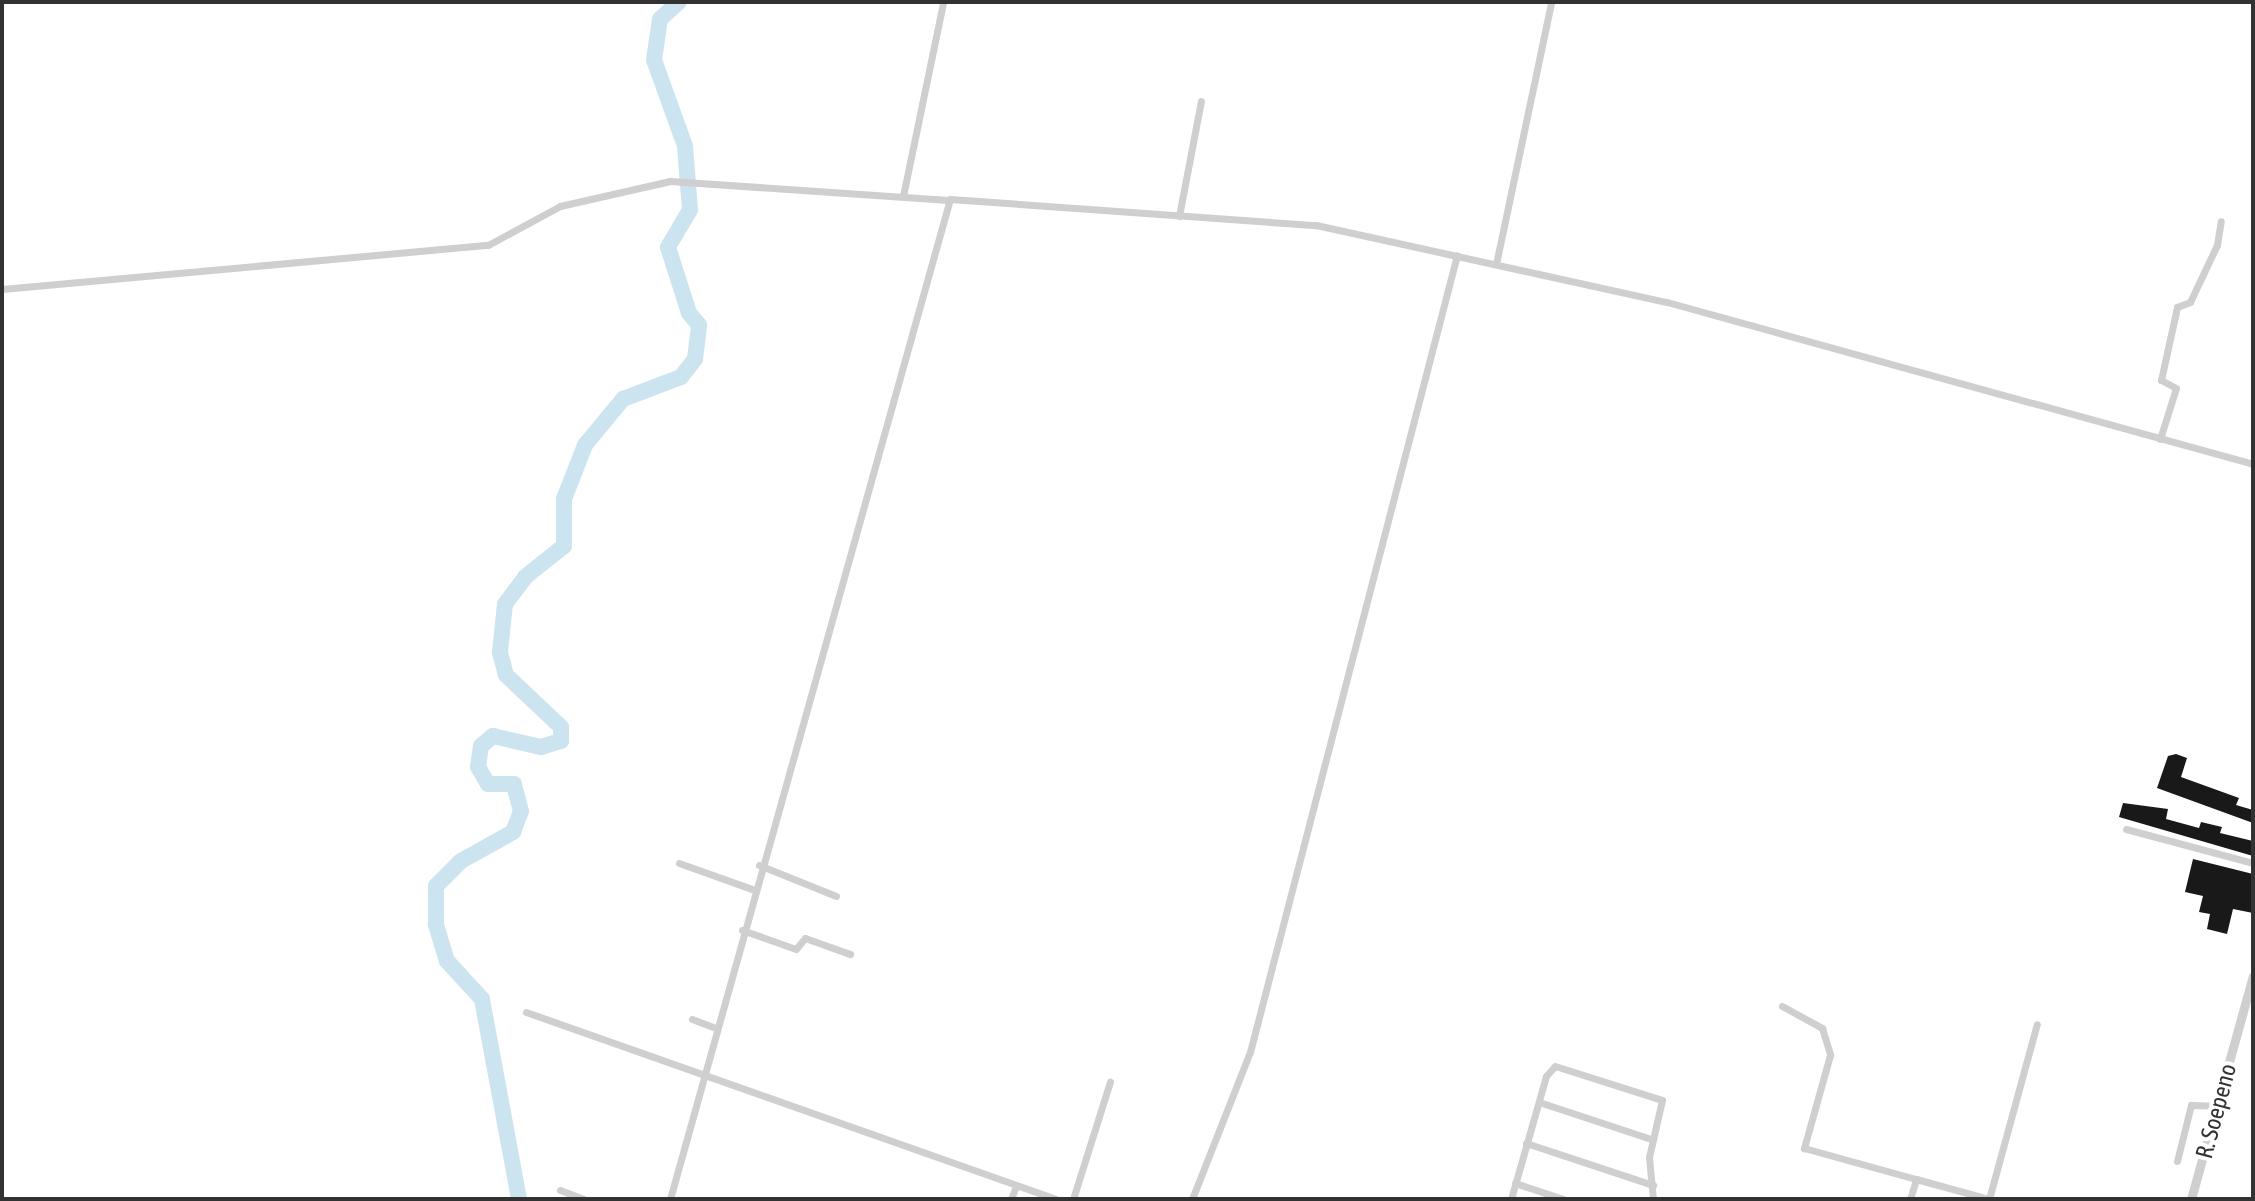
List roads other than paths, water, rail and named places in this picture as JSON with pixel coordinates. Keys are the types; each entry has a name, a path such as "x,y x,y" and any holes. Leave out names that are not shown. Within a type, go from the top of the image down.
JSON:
{"street":[{"path":"903,196 943,2"},
{"path":"1496,264 1551,2"},
{"path":"1179,216 1201,101"},
{"path":"2,289 488,245 560,206 670,181 1316,225 1457,255 1784,333 2253,464"},
{"path":"670,1199 752,889 948,200"},
{"path":"2160,439 2176,388 2161,380 2177,307 2190,302 2218,242 2221,221"},
{"path":"1192,1199 1250,1052 1457,255"},
{"path":"2126,829 2253,863"},
{"path":"679,863 752,889"},
{"path":"759,865 836,896"},
{"path":"742,930 796,949 805,938 850,954"},
{"name":"R. Soepeno","path":"2191,1199 2253,976"},
{"path":"1782,1006 1822,1028 1830,1055 1804,1148 1989,1199 2037,1024"},
{"path":"526,1012 702,1078 1056,1199"},
{"path":"692,1019 716,1028"},
{"path":"1511,1199 1539,1102 1555,1066 1656,1097 1663,1109 1651,1139 1653,1199"},
{"path":"1073,1199 1110,1082"},
{"path":"1539,1102 1651,1139"},
{"path":"2177,1161 2191,1105 2216,1106"},
{"path":"1526,1143 1653,1185"},
{"path":"1910,1199 1916,1179"},
{"path":"1515,1183 1563,1199"},
{"path":"1011,1199 1016,1186"},
{"path":"560,1190 584,1199"}],"waterway":[{"path":"519,1199 482,999 447,961 436,924 436,886 461,861 513,832 521,811 514,784 488,784 478,767 481,746 493,736 541,747 561,741 561,727 506,675 500,652 505,604 525,577 564,546 564,499 585,445 623,399 681,377 695,359 699,325 689,313 668,247 690,210 685,146 654,60 660,19 679,2"}]}
